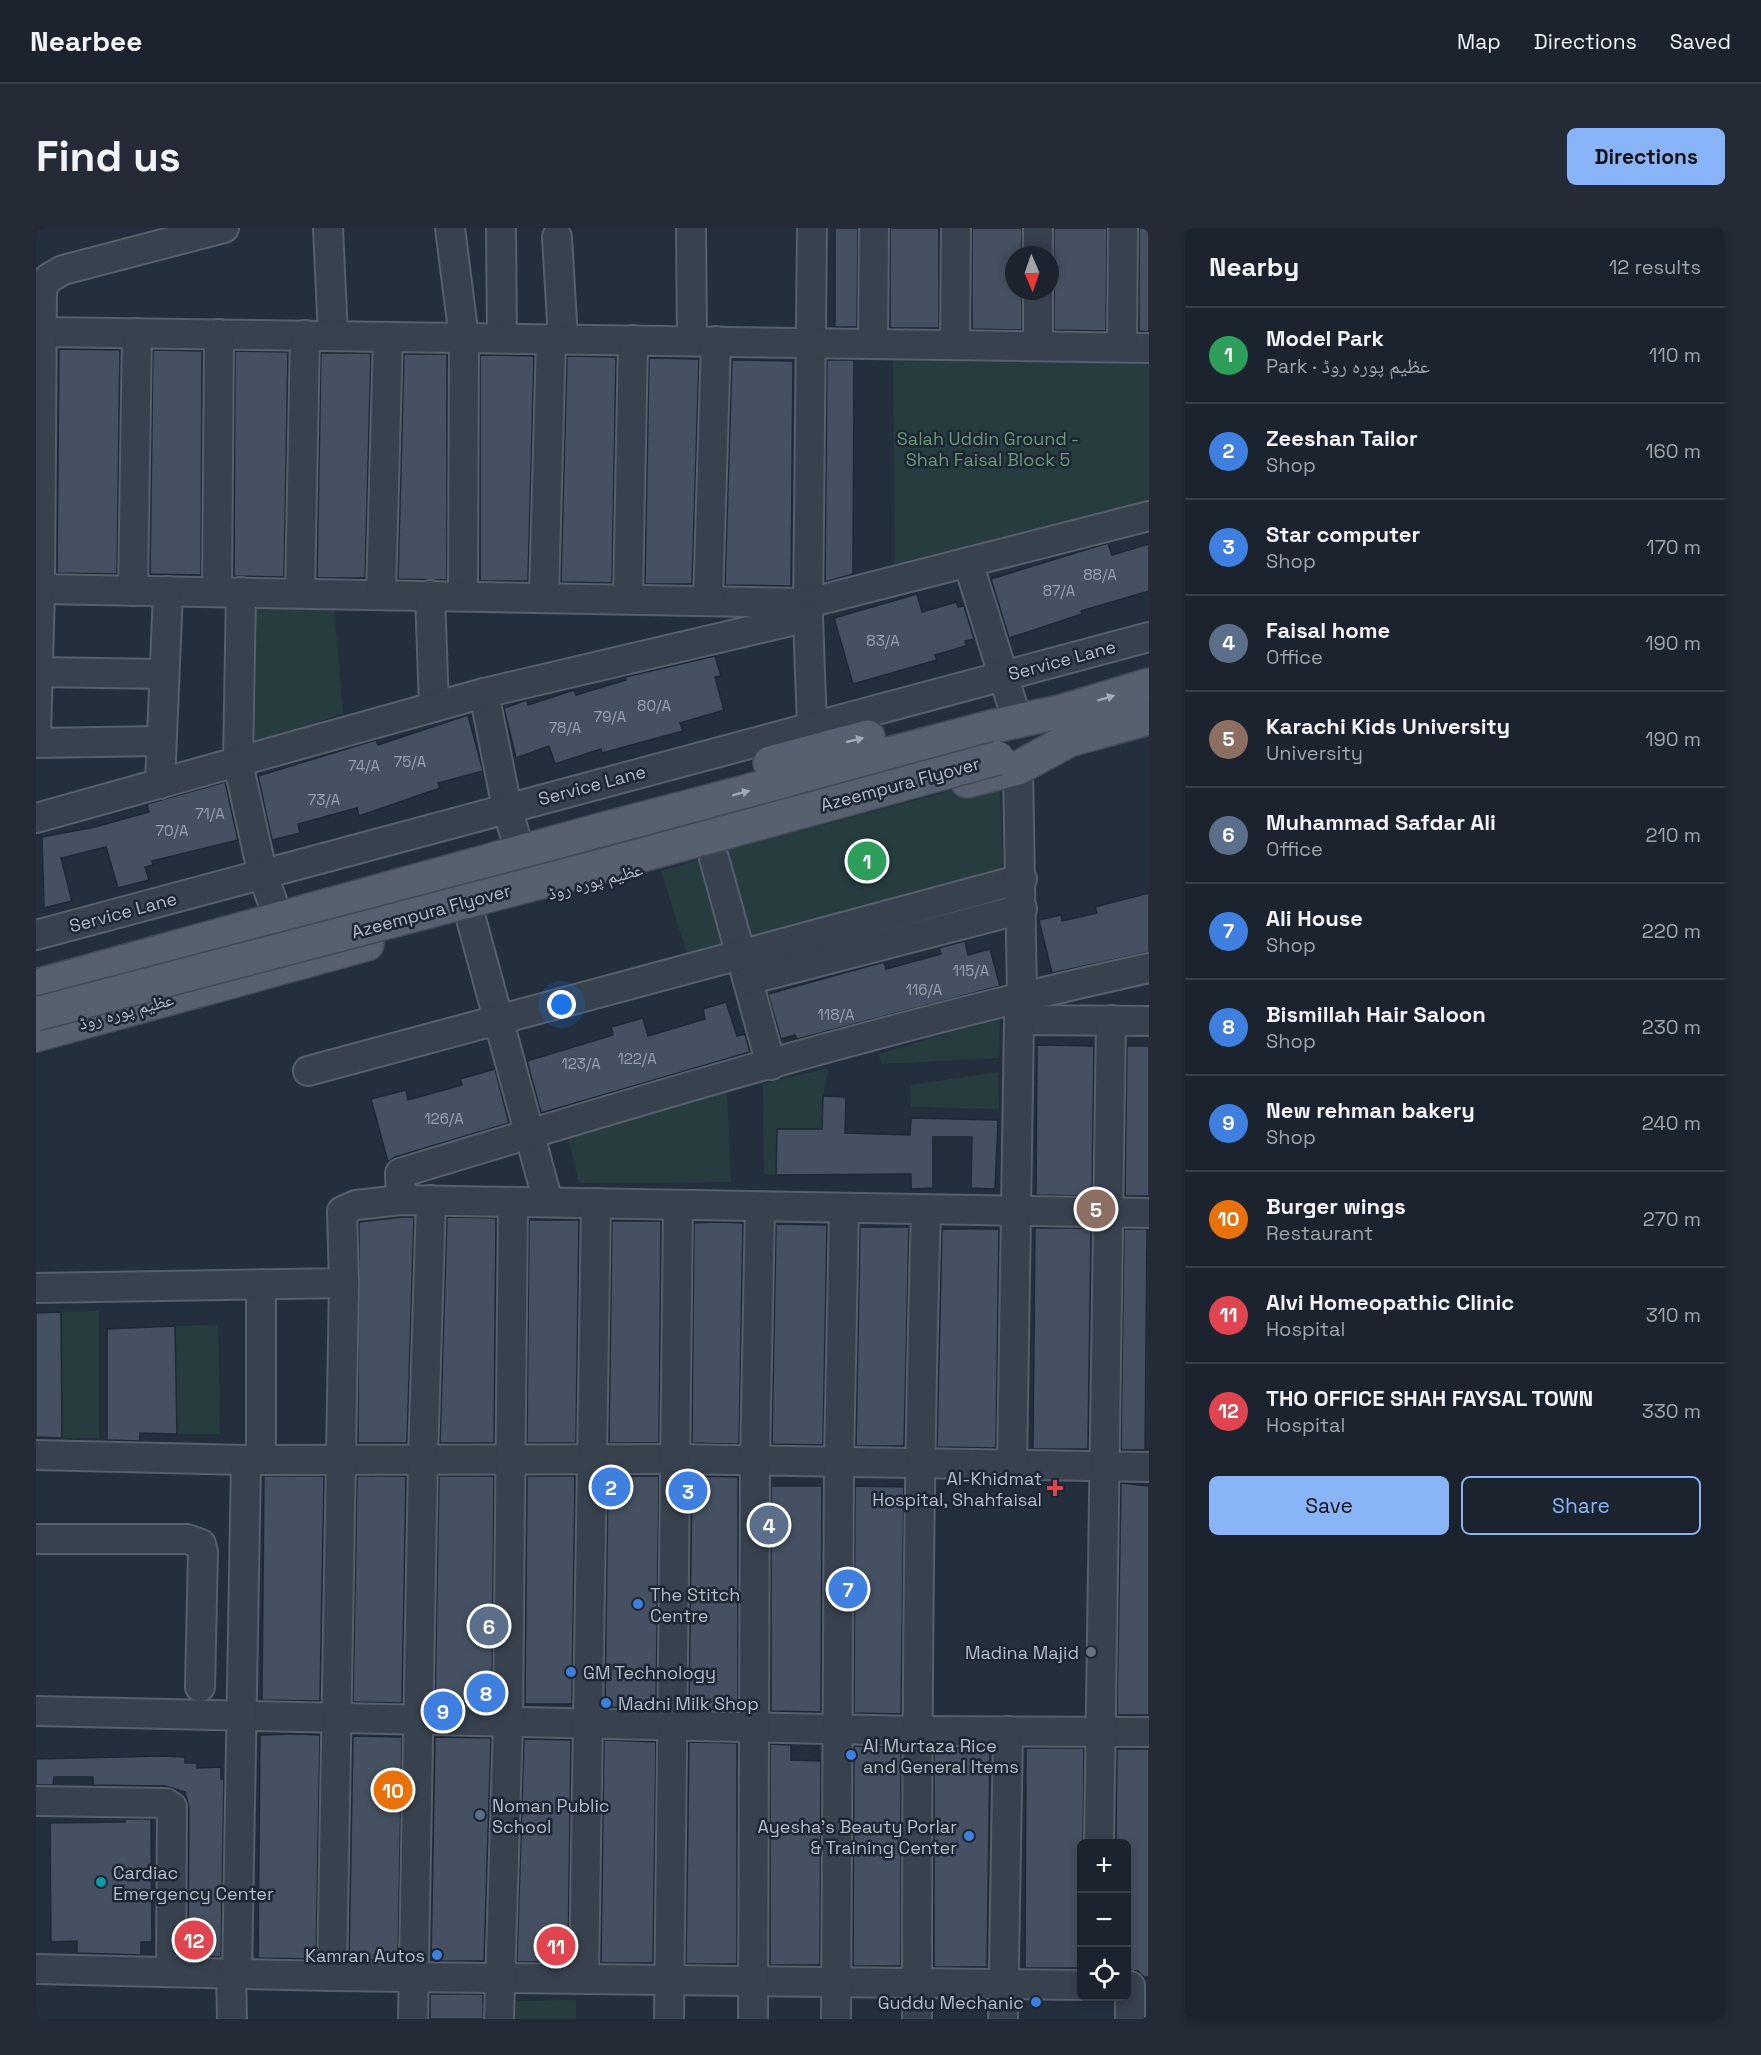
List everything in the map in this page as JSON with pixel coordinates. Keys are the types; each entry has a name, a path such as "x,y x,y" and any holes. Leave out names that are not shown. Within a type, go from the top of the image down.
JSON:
{"main road":[{"name":"عظیم پورہ روڈ","path":"1066,726 1149,685"},
{"name":"عظیم پورہ روڈ","path":"36,966 267,888 816,738 1006,726 1066,726 1149,718"},
{"name":"Azeempura Flyover","path":"36,986 589,833 1006,726 1066,726"},
{"name":"Azeempura Flyover","path":"40,1027 598,867 1006,726"},
{"name":"عظیم پورہ روڈ","path":"40,1027 470,915 1006,726"},
{"path":"36,1000 40,1027"}],"street":[{"path":"36,735 40,589 42,288 48,278 63,270 224,228"},
{"path":"328,228 333,336"},
{"path":"450,228 464,338 463,595"},
{"path":"501,228 502,338"},
{"path":"691,228 704,341 708,601"},
{"path":"812,228 809,342 808,610 816,738"},
{"path":"873,343 874,228"},
{"path":"955,344 956,228"},
{"path":"1038,228 1038,246"},
{"path":"41,332 1136,347 1123,228"},
{"path":"544,596 557,339 557,237"},
{"path":"1038,300 1038,346"},
{"path":"133,591 136,333"},
{"path":"219,334 238,763 267,888"},
{"path":"300,593 305,335"},
{"path":"381,594 388,337"},
{"path":"628,599 633,340"},
{"path":"36,818 484,693 808,610 968,562 1149,516"},
{"path":"968,562 1006,726 1022,879 1012,1465"},
{"path":"40,589 544,596 708,601 808,610"},
{"path":"160,784 168,591"},
{"path":"429,595 434,707"},
{"name":"Service Lane","path":"1006,726 1149,637"},
{"path":"38,672 164,674"},
{"path":"484,693 511,821"},
{"path":"36,743 161,741"},
{"path":"714,858 771,1065"},
{"path":"745,968 1022,879"},
{"name":"Service Lane","path":"36,936 267,888"},
{"path":"308,1071 498,1018 1022,909"},
{"path":"470,915 548,1202"},
{"path":"401,1200 400,1173 771,1065 1020,1008 1149,968"},
{"path":"1020,1008 1111,1020 1149,1021"},
{"path":"1099,1839 1103,1467 1110,1213 1111,1020"},
{"path":"332,1976 344,1283 342,1211 356,1205 401,1200 431,1200 1149,1213"},
{"path":"413,2019 423,1459 431,1200"},
{"path":"499,2019 508,1723 508,1459 513,1202"},
{"path":"584,1977 590,1459 596,1203"},
{"path":"669,2019 678,1205"},
{"path":"753,2019 755,1460 760,1207"},
{"path":"836,2019 839,1462 844,1208"},
{"path":"917,2019 916,1731 919,1463 926,1210"},
{"path":"36,1288 344,1283"},
{"path":"232,2019 261,1284"},
{"path":"36,1455 253,1460 674,1458 1149,1467"},
{"path":"36,1539 187,1539 201,1544 203,1552 200,1687"},
{"path":"36,1711 243,1718 837,1730 1149,1731"},
{"path":"1003,2019 1008,1731"},
{"path":"36,1801 166,1803 172,1807 171,1972"},
{"path":"36,1969 332,1976 669,1978 1077,1985"},
{"path":"1130,2019 1135,1986"}],"green space":[{"name":"Salah Uddin Ground - Shah Faisal Block 5","path":"893,353 1149,355 1149,503 895,569"},
{"path":"334,606 343,713 241,750 251,610"},
{"path":"999,778 1003,872 752,943 728,850"},
{"path":"702,859 728,944 688,956 661,871"},
{"path":"1000,1017 999,1058 881,1064 879,1054"},
{"path":"829,1068 823,1096 822,1140 808,1129 777,1129 776,1175 764,1174 763,1084"},
{"path":"998,1072 999,1109 911,1107 910,1085"},
{"path":"727,1092 731,1182 579,1183 567,1134"},
{"path":"99,1311 99,1438 62,1438 61,1312"},
{"path":"218,1325 220,1434 177,1434 175,1326"},
{"path":"576,2000 576,2019 512,2019 512,2001"}],"building":[{"path":"835,228 858,228 857,327 835,327"},
{"path":"890,228 939,228 939,328 890,328"},
{"path":"972,228 1022,228 1022,246 1005,246 1005,300 1022,300 1022,330 972,329"},
{"path":"1054,228 1107,228 1106,331 1054,330 1054,300 1059,300 1059,246 1054,246"},
{"path":"1139,228 1149,228 1149,332 1139,331"},
{"path":"59,349 120,350 117,574 57,573"},
{"path":"153,350 202,351 201,575 150,574"},
{"path":"235,351 288,352 284,577 234,576"},
{"path":"321,353 371,353 365,578 317,578"},
{"path":"404,354 447,354 447,580 398,579"},
{"path":"480,355 534,356 528,581 480,581"},
{"path":"567,356 616,357 612,583 561,582"},
{"path":"649,358 699,359 692,584 645,584"},
{"path":"732,360 793,361 791,586 725,585"},
{"path":"827,360 854,360 853,574 825,582"},
{"path":"1108,543 1112,555 1149,544 1149,591 1081,611 1082,614 1009,638 991,579"},
{"path":"917,594 922,612 956,602 958,607 964,606 974,639 965,641 966,646 935,655 937,660 853,684 834,618"},
{"path":"715,656 721,676 715,677 724,710 680,723 683,731 602,753 601,749 555,764 549,746 516,758 504,708 527,700 528,705 574,690 576,695 626,680 625,677"},
{"path":"468,715 483,771 438,783 440,788 359,816 357,808 298,824 300,833 272,840 258,776 376,740 378,745"},
{"path":"225,782 238,840 152,861 153,865 145,867 149,880 118,888 106,847 61,858 72,901 44,908 42,837 95,827 149,812 147,804"},
{"path":"1149,893 1149,952 1052,973 1039,920 1061,915 1062,921 1097,913 1095,907"},
{"path":"965,941 968,955 990,949 1000,986 797,1039 795,1035 781,1039 768,994 884,962 886,969 941,954 939,948"},
{"path":"726,1002 737,1036 745,1034 750,1052 541,1113 527,1061 613,1035 611,1027 643,1018 648,1036 705,1019 703,1009"},
{"path":"1037,1045 1094,1046 1092,1196 1036,1195"},
{"path":"1127,1046 1149,1046 1149,1196 1125,1196"},
{"path":"495,1069 509,1123 395,1157 388,1162 371,1099 406,1090 408,1100 462,1085 460,1079"},
{"path":"823,1096 846,1097 845,1133 910,1135 911,1118 998,1120 995,1189 971,1188 972,1137 933,1137 933,1188 911,1189 911,1174 776,1175 777,1129 822,1129"},
{"path":"414,1217 407,1443 358,1443 359,1222"},
{"path":"447,1217 496,1218 494,1443 440,1443"},
{"path":"529,1220 579,1220 576,1443 527,1443"},
{"path":"612,1221 661,1221 659,1443 609,1443"},
{"path":"694,1223 743,1223 739,1444 692,1443"},
{"path":"776,1224 827,1225 823,1445 772,1444"},
{"path":"860,1227 909,1227 904,1446 856,1446"},
{"path":"1035,1228 1091,1228 1088,1449 1033,1449"},
{"path":"942,1229 999,1229 996,1448 937,1447"},
{"path":"1124,1229 1147,1229 1145,1450 1121,1450"},
{"path":"61,1312 62,1438 36,1437 36,1313"},
{"path":"175,1326 177,1434 140,1433 140,1441 107,1440 107,1329"},
{"path":"264,1476 324,1476 320,1701 262,1700"},
{"path":"357,1476 406,1476 402,1703 353,1702"},
{"path":"439,1476 494,1476 492,1704 435,1704"},
{"path":"527,1476 575,1476 572,1704 525,1704"},
{"path":"608,1476 659,1476 656,1709 605,1707"},
{"path":"692,1476 738,1477 738,1710 689,1709"},
{"path":"1121,1483 1149,1486 1149,1715 1117,1715"},
{"path":"771,1486 822,1486 821,1712 771,1711"},
{"path":"855,1486 904,1487 901,1714 854,1713"},
{"path":"260,1735 320,1735 316,1959 258,1958"},
{"path":"353,1736 402,1737 398,1960 349,1960"},
{"path":"435,1737 491,1738 484,1961 431,1961"},
{"path":"524,1739 571,1740 568,1962 517,1962"},
{"path":"604,1740 656,1742 653,1963 601,1963"},
{"path":"689,1742 737,1743 737,1964 686,1964"},
{"path":"770,1744 791,1745 791,1760 821,1761 820,1965 770,1965"},
{"path":"854,1746 901,1747 901,1966 853,1966"},
{"path":"934,1748 990,1748 987,1967 934,1967"},
{"path":"1026,1748 1084,1748 1083,1839 1077,1839 1077,1968 1025,1968"},
{"path":"1117,1749 1149,1749 1149,1977 1144,1977 1138,1971 1131,1970 1131,1839 1116,1839"},
{"path":"185,1757 185,1763 197,1763 197,1768 221,1767 221,1779 224,1779 221,1957 188,1956 189,1807 185,1792 166,1786 93,1785 93,1777 54,1777 53,1785 36,1785 36,1759"},
{"name":"Cardiac Emergency Center","path":"125,1819 151,1819 152,1942 141,1942 141,1955 77,1953 77,1941 51,1942 50,1823 125,1822"},
{"path":"430,1994 483,1994 483,2019 430,2019"}],"place":[{"name":"Model Park","path":"867,861"},
{"name":"Karachi Kids University","path":"1096,1209"},
{"name":"Zeeshan Tailor","path":"611,1487"},
{"name":"Al-Khidmat Hospital, Shahfaisal","path":"1055,1488"},
{"name":"Star computer","path":"688,1491"},
{"name":"Faisal home","path":"769,1525"},
{"name":"Ali House","path":"848,1589"},
{"name":"The Stitch Centre","path":"638,1604"},
{"name":"Muhammad Safdar Ali","path":"489,1626"},
{"name":"Madina Majid","path":"1091,1652"},
{"name":"GM Technology","path":"571,1672"},
{"name":"Bismillah Hair Saloon","path":"486,1693"},
{"name":"Madni Milk Shop","path":"606,1703"},
{"name":"New rehman bakery","path":"443,1711"},
{"name":"Al Murtaza Rice and General Items","path":"851,1755"},
{"name":"Burger wings","path":"393,1790"},
{"name":"Noman Public School","path":"480,1815"},
{"name":"Ayesha's Beauty Porlar & Training Center","path":"969,1836"},
{"name":"Cardiac Emergency Center","path":"101,1882"},
{"name":"THO OFFICE SHAH FAYSAL TOWN","path":"194,1940"},
{"name":"Alvi Homeopathic Clinic","path":"556,1946"},
{"name":"Kamran Autos","path":"437,1955"},
{"name":"Guddu Mechanic","path":"1036,2002"}]}
